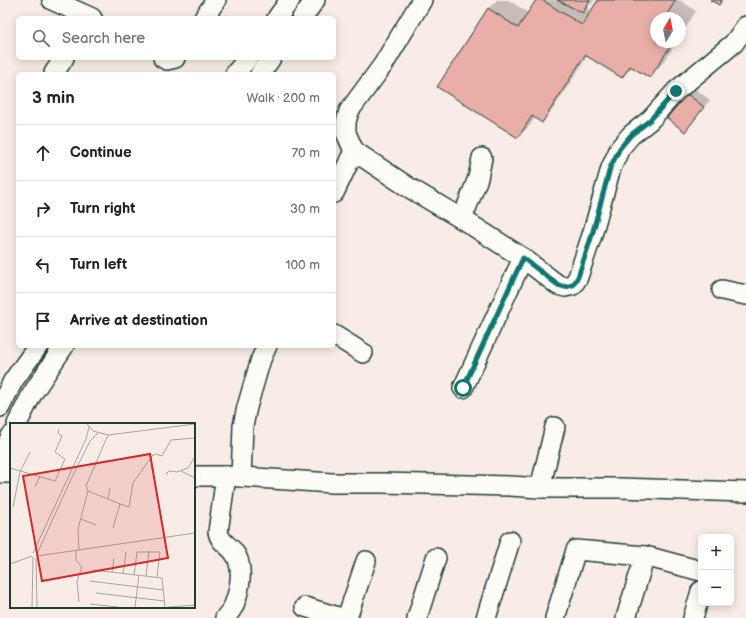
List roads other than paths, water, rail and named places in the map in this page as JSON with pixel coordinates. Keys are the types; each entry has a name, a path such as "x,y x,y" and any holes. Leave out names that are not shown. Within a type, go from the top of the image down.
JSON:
{"street":[{"path":"52,0 88,16"},
{"path":"205,16 216,0"},
{"path":"278,16 290,0"},
{"path":"303,16 315,0"},
{"path":"422,0 383,65 349,111 346,122 346,133 354,151 523,258 558,285 565,287 573,285 578,277 592,235 610,168 620,148 631,135 650,120 676,91 734,43 746,26"},
{"path":"237,72 246,60"},
{"path":"262,72 270,60"},
{"path":"336,189 354,151"},
{"path":"462,219 478,178 482,158"},
{"path":"463,388 523,258"},
{"path":"722,290 746,295"},
{"path":"336,336 363,353"},
{"path":"0,407 13,381 37,348"},
{"path":"18,423 32,394 63,348"},
{"path":"225,618 234,606 241,581 239,564 234,552 219,538 218,532 234,476 242,426 260,358 266,348"},
{"path":"540,488 555,427"},
{"path":"0,459 10,438"},
{"path":"195,476 234,476 332,483 425,484 540,488 619,488 746,492"},
{"path":"486,618 510,541"},
{"path":"554,618 576,550 645,556 698,570"},
{"path":"626,618 645,556"},
{"path":"417,618 436,558"},
{"path":"347,618 366,561"},
{"path":"693,618 698,601"},
{"path":"305,607 342,618"}]}
